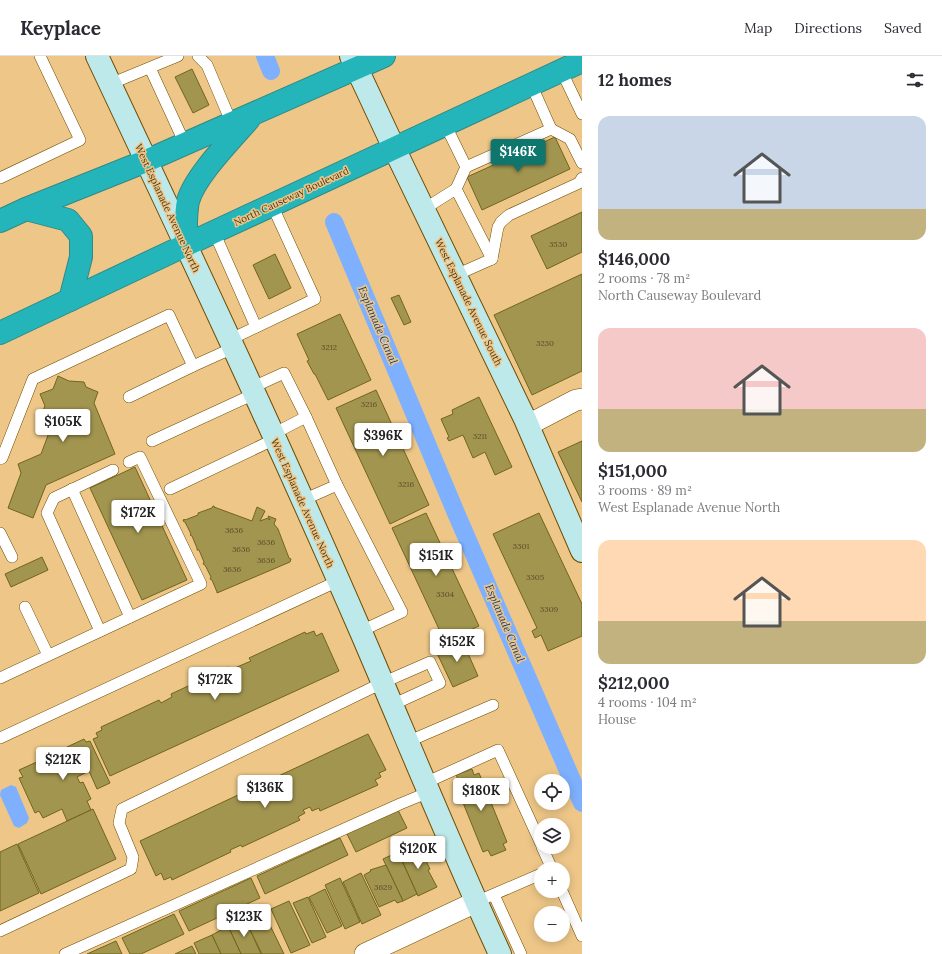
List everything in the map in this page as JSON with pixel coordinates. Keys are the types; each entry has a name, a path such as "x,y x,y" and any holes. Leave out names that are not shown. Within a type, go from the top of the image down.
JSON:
{"highway":[{"path":"0,221 232,124 354,62 384,56"},
{"name":"North Causeway Boulevard","path":"0,333 582,60"},
{"path":"186,245 188,200 198,179 253,114"},
{"path":"26,209 68,220 80,236 82,257 70,300"}],"main road":[{"name":"West Esplanade Avenue North","path":"97,56 303,500 361,631 427,787 485,898 500,954"},
{"name":"West Esplanade Avenue South","path":"354,62 528,425 582,551"}],"street":[{"path":"528,425 576,400 582,399"},
{"path":"366,954 485,898"}],"lane":[{"path":"0,178 80,140 40,56"},
{"path":"110,84 178,56"},
{"path":"198,56 207,65 232,124"},
{"path":"150,68 186,144"},
{"path":"561,70 582,114"},
{"path":"531,84 551,129 570,139 582,163"},
{"path":"445,124 466,167"},
{"path":"424,209 456,189 466,167 551,129"},
{"path":"492,259 498,227 501,222 509,215 579,183 582,178"},
{"path":"456,189 492,259"},
{"path":"130,397 193,366 231,344 256,327 315,299 272,205"},
{"path":"214,232 256,327"},
{"path":"456,275 492,259"},
{"path":"0,459 2,458 33,379 169,315 193,366"},
{"path":"152,441 253,391 284,373 337,485 402,612 361,631"},
{"path":"170,489 274,437 306,418"},
{"path":"1,676 201,584 140,457 130,462"},
{"path":"100,631 47,513 54,498 113,470"},
{"path":"303,500 337,485"},
{"path":"72,489 130,617"},
{"path":"0,533 12,557"},
{"path":"0,738 338,580"},
{"path":"25,607 48,655"},
{"path":"0,931 131,869 133,857 119,823 122,809 382,683 430,662 440,683 392,705"},
{"path":"407,742 493,705"},
{"path":"65,954 400,804 427,787 498,750 534,829"},
{"path":"520,954 485,898 534,877"},
{"path":"565,898 582,936"}],"water":[{"path":"11,785 16,787 29,818 27,823 19,828 14,826 0,795 1,790"}],"building":[{"path":"192,69 209,105 193,113 175,77"},
{"path":"555,137 570,169 482,210 467,177"},
{"path":"582,212 582,252 547,269 531,236"},
{"path":"275,254 291,288 269,299 253,265"},
{"path":"582,274 582,371 532,395 494,315"},
{"path":"399,295 411,322 404,325 391,298"},
{"path":"340,314 371,380 328,400 307,361 309,360 297,334"},
{"path":"58,376 69,381 84,382 86,387 98,392 94,403 115,454 46,485 33,518 8,508 21,473 18,464 41,454 53,422 40,417 45,406 40,394 53,389"},
{"path":"376,390 429,505 390,524 336,408"},
{"path":"479,397 512,467 495,475 485,452 473,458 463,435 449,441 447,438 449,437 441,419 453,414 452,410"},
{"path":"582,441 582,502 558,452"},
{"path":"135,467 187,580 142,600 90,488"},
{"path":"213,506 252,521 257,507 265,511 260,521 268,518 270,520 268,516 276,519 274,524 278,529 289,558 291,559 290,562 217,593 212,580 210,579 211,577 203,564 204,562 199,550 197,550 192,536 190,535 191,534 185,522 183,521 184,519 185,520 198,515 198,513 212,508"},
{"path":"426,513 479,626 445,642 392,528"},
{"path":"539,513 582,604 582,636 548,651 541,635 535,638 532,631 537,628 493,534"},
{"path":"42,557 48,570 11,587 5,574"},
{"path":"314,631 316,636 322,633 339,671 110,776 93,739 98,737 96,733 102,730 101,727 159,700 161,703 172,697 171,694 229,667 230,670 251,661 249,658 305,632 306,634"},
{"path":"462,640 478,676 453,687 436,651"},
{"path":"368,734 386,770 379,773 381,777 375,780 378,785 320,811 319,808 312,811 310,807 303,810 305,813 298,817 300,820 242,847 241,845 230,850 231,852 172,880 171,877 164,880 161,873 156,876 140,841"},
{"path":"84,739 86,742 90,741 110,783 97,789 89,771 77,777 80,783 83,782 91,799 87,801 91,810 67,821 62,809 43,818 39,811 35,813 19,778 23,777 19,770 39,761 41,764 50,759 48,756"},
{"path":"472,769 474,775 479,773 507,842 503,844 506,850 491,856 488,850 483,852 455,783 459,781 456,775"},
{"path":"397,808 407,828 356,852 346,832"},
{"path":"93,809 116,859 41,894 18,844"},
{"path":"340,838 348,855 265,894 257,876"},
{"path":"17,844 39,893 0,911 0,852"},
{"path":"417,845 430,869 428,870 437,887 418,896 399,854"},
{"path":"398,852 417,894 403,901 383,859"},
{"path":"386,865 403,901 397,903 395,900 379,907 364,875 371,871 370,870"},
{"path":"361,873 381,915 362,924 343,882"},
{"path":"251,878 260,898 189,931 179,911"},
{"path":"340,878 360,922 345,929 325,885"},
{"path":"325,889 342,926 327,933 309,897"},
{"path":"308,897 326,937 312,943 293,903"},
{"path":"289,901 310,945 291,953 271,909"},
{"path":"264,913 284,954 262,954 246,922"},
{"path":"174,914 184,934 141,954 130,954 122,938"},
{"path":"245,919 261,954 241,954 228,926"},
{"path":"228,926 241,954 221,954 212,935"},
{"path":"212,935 221,954 199,954 194,943"},
{"path":"116,941 122,954 87,954"},
{"path":"192,946 196,954 175,954 177,953"}],"waterway":[{"name":"Esplanade Canal","path":"265,56 271,71"},
{"name":"Esplanade Canal","path":"334,222 456,513 582,803"}]}
